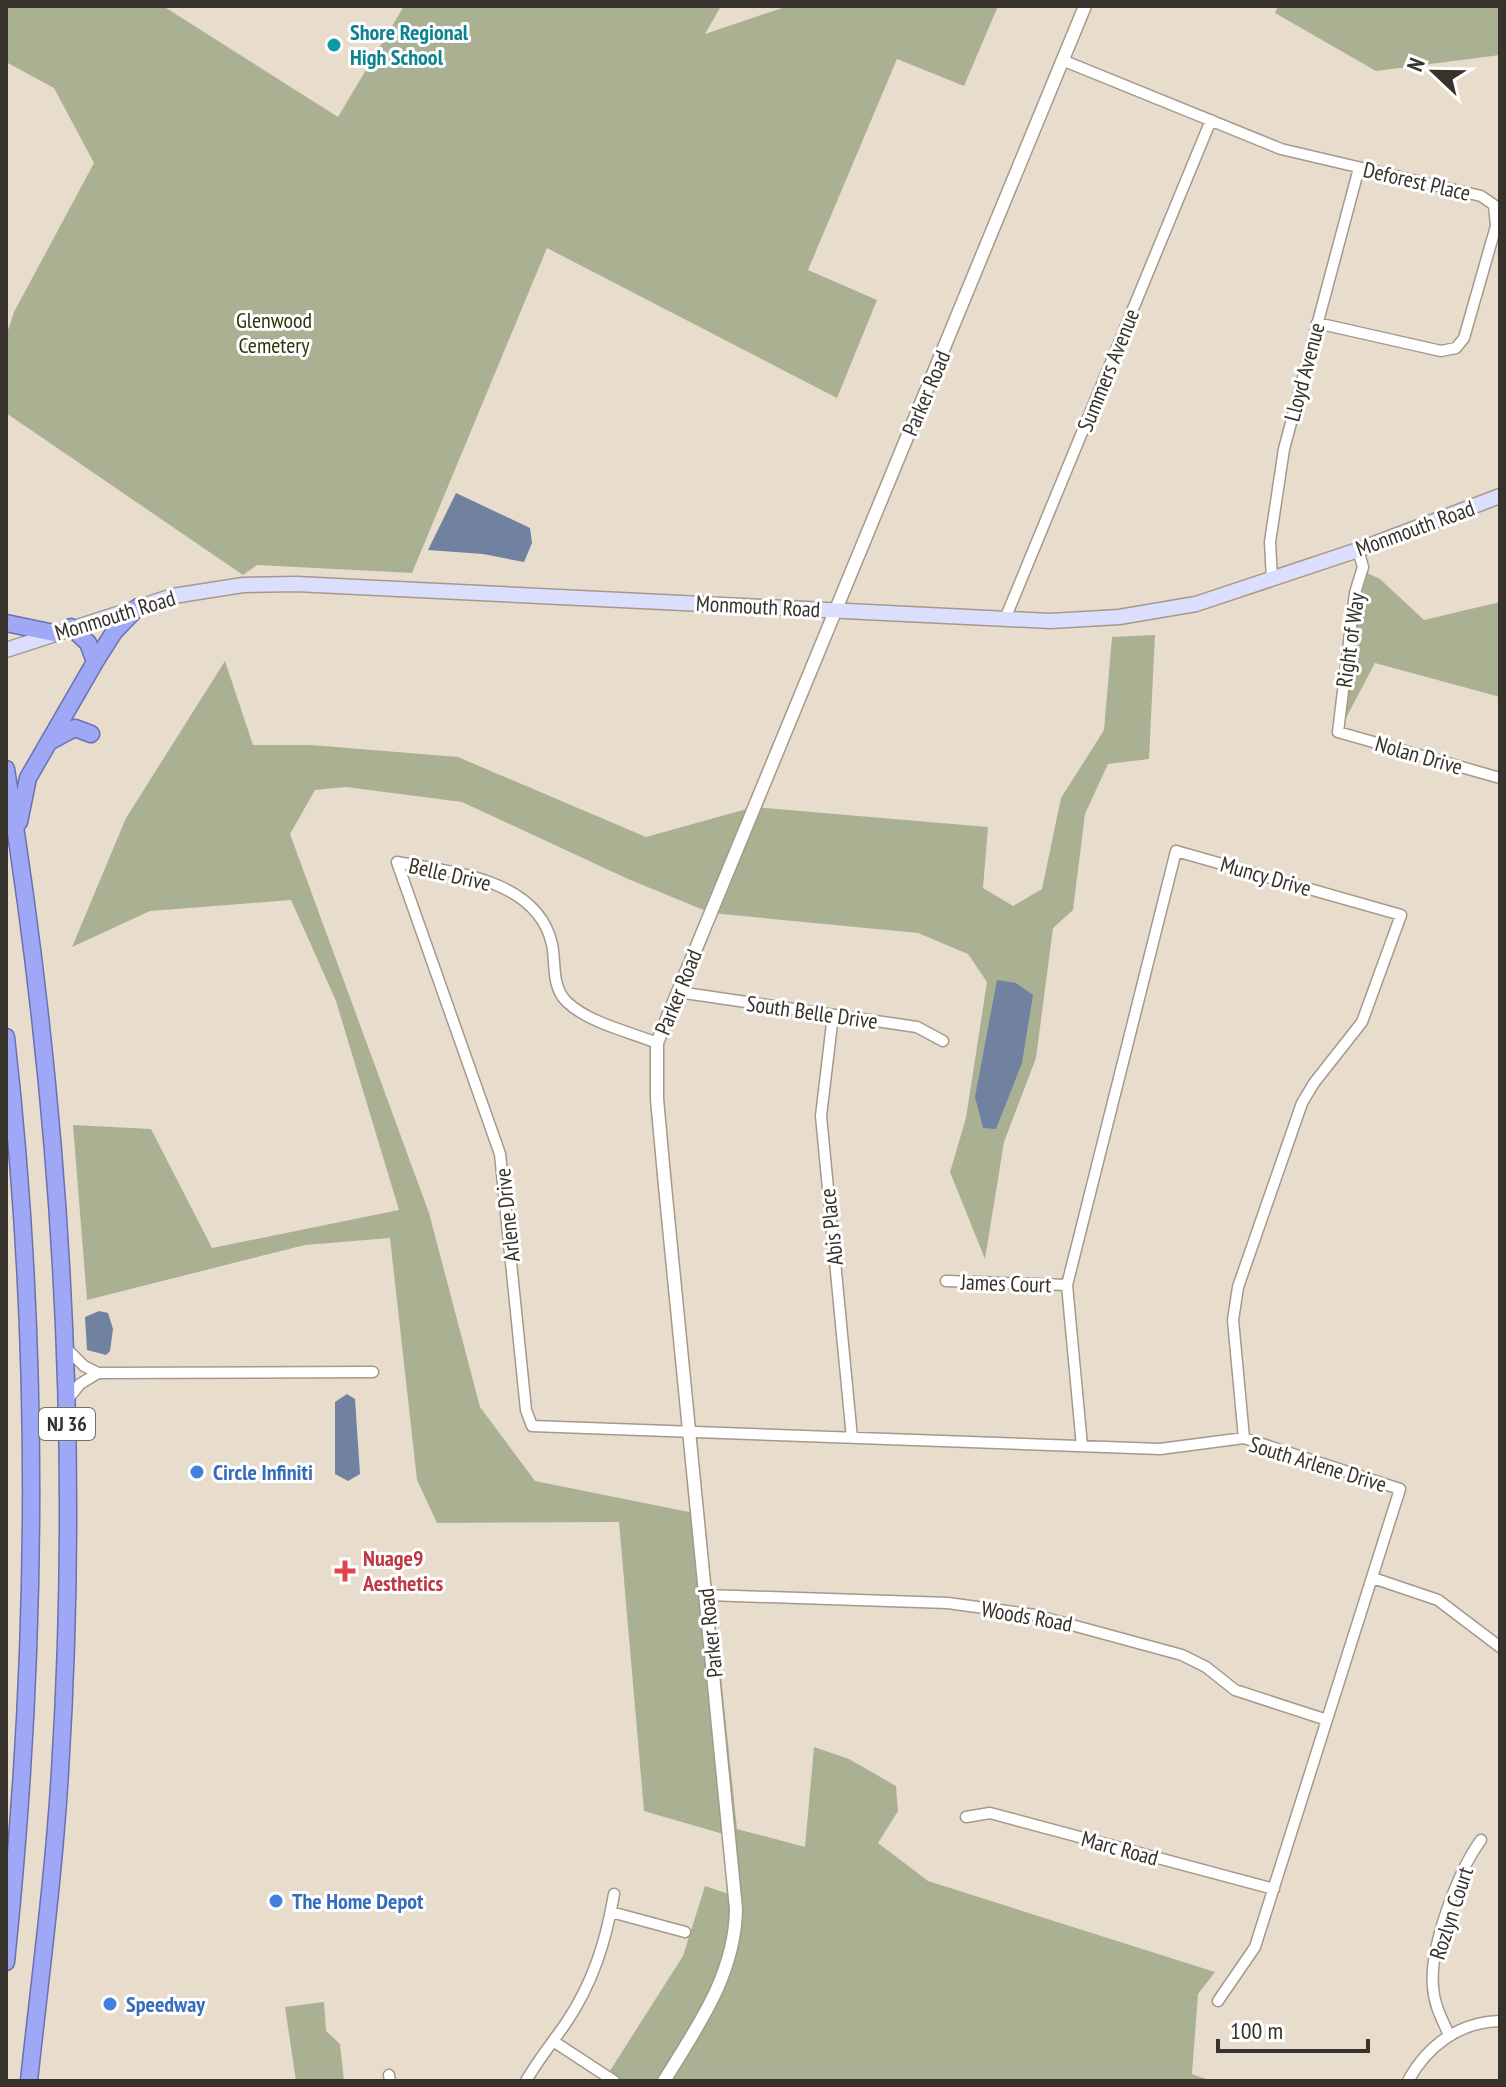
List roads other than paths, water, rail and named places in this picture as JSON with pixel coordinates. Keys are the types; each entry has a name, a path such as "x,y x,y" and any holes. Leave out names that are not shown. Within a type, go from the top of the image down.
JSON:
{"highway":[{"path":"17,835 28,778 114,632 138,607"},
{"path":"6,623 54,633"},
{"path":"71,627 88,643 95,662"},
{"path":"47,743 75,728 91,734"},
{"name":"NJ 36","path":"6,769 48,1087 62,1263 66,1401 67,1610 60,1771 29,2081"},
{"name":"NJ 36","path":"6,1037 25,1249 33,1513 29,1689 6,1962"}],"main road":[{"name":"Monmouth Road","path":"6,650 71,627 205,589 296,584 1005,619 1078,620 1162,612 1358,550 1500,496"}],"street":[{"name":"Parker Road","path":"664,2081 719,1988 731,1952 736,1921 657,1099 657,1043 1085,6"},
{"name":"Deforest Place","path":"1062,60 1281,149 1481,196 1494,205 1496,226 1464,338 1456,348 1441,351 1317,323"},
{"name":"Summers Avenue","path":"1005,619 1211,120"},
{"name":"Lloyd Avenue","path":"1272,579 1270,542 1279,477 1359,168"},
{"name":"Right of Way","path":"1338,732 1355,593 1363,567 1358,550"},
{"name":"Nolan Drive","path":"1338,732 1500,778"},
{"path":"1082,1446 1067,1285 1176,851 1169,838"},
{"name":"Muncy Drive","path":"1176,851 1401,915"},
{"name":"Belle Drive","path":"397,862 482,880 523,899 538,914 549,934 556,982 566,1002 657,1043"},
{"name":"Arlene Drive","path":"397,862 500,1154 528,1421 532,1426 545,1429 689,1432"},
{"path":"1244,1438 1233,1320 1238,1287 1302,1103 1362,1022 1401,915 1412,908"},
{"name":"South Belle Drive","path":"678,992 917,1027 943,1041"},
{"name":"Abis Place","path":"833,1015 821,1127 852,1438"},
{"name":"James Court","path":"946,1281 1067,1285"},
{"path":"65,1347 84,1366 98,1373 373,1372"},
{"path":"66,1401 80,1384 98,1373"},
{"name":"South Arlene Drive","path":"689,1432 1160,1449 1244,1438 1400,1489 1253,1953 1218,2001"},
{"path":"1400,1489 1412,1483"},
{"path":"1373,1578 1438,1600 1500,1647"},
{"name":"Woods Road","path":"707,1595 948,1603 1035,1615 1182,1655 1206,1667 1235,1690 1327,1720"},
{"name":"Marc Road","path":"966,1817 990,1813 1274,1889"},
{"name":"Rozlyn Court","path":"1449,2035 1436,2006 1433,1964 1464,1867 1481,1840"},
{"path":"526,2081 593,1974 607,1939 614,1894"},
{"path":"611,1912 685,1932"},
{"path":"1408,2081 1431,2049 1449,2035 1472,2025 1500,2021"},
{"path":"553,2041 614,2081"}],"water":[{"path":"456,493 530,528 532,543 524,562 483,554 428,550"},
{"path":"997,980 1016,983 1033,995 1022,1063 996,1129 983,1128 975,1097"},
{"path":"99,1311 108,1313 113,1329 110,1351 106,1355 87,1350 85,1317"},
{"path":"347,1394 355,1399 360,1474 348,1481 335,1474 335,1402"}],"place":[{"name":"Shore Regional High School","path":"334,45"},
{"name":"Circle Infiniti","path":"197,1472"},
{"name":"Nuage9 Aesthetics","path":"345,1571"},
{"name":"The Home Depot","path":"276,1901"},
{"name":"Speedway","path":"110,2004"}],"park label":[{"name":"Glenwood Cemetery","path":"274,332"}]}
